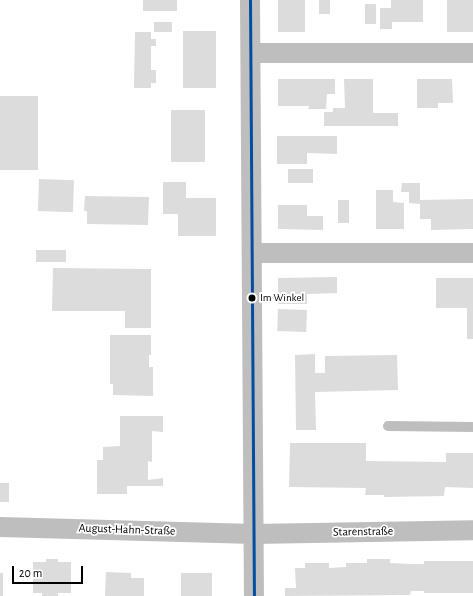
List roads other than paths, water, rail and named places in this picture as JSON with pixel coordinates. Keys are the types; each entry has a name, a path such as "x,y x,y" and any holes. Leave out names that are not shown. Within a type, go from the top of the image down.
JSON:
{"street":[{"path":"250,0 254,596"},
{"path":"251,53 473,53"},
{"path":"252,254 473,253"},
{"name":"August-Hahn-Straße","path":"0,527 254,534"},
{"name":"Starenstraße","path":"254,534 473,530"}],"lane":[{"path":"388,426 473,427"}],"place":[{"name":"Im Winkel","path":"252,298"}]}
